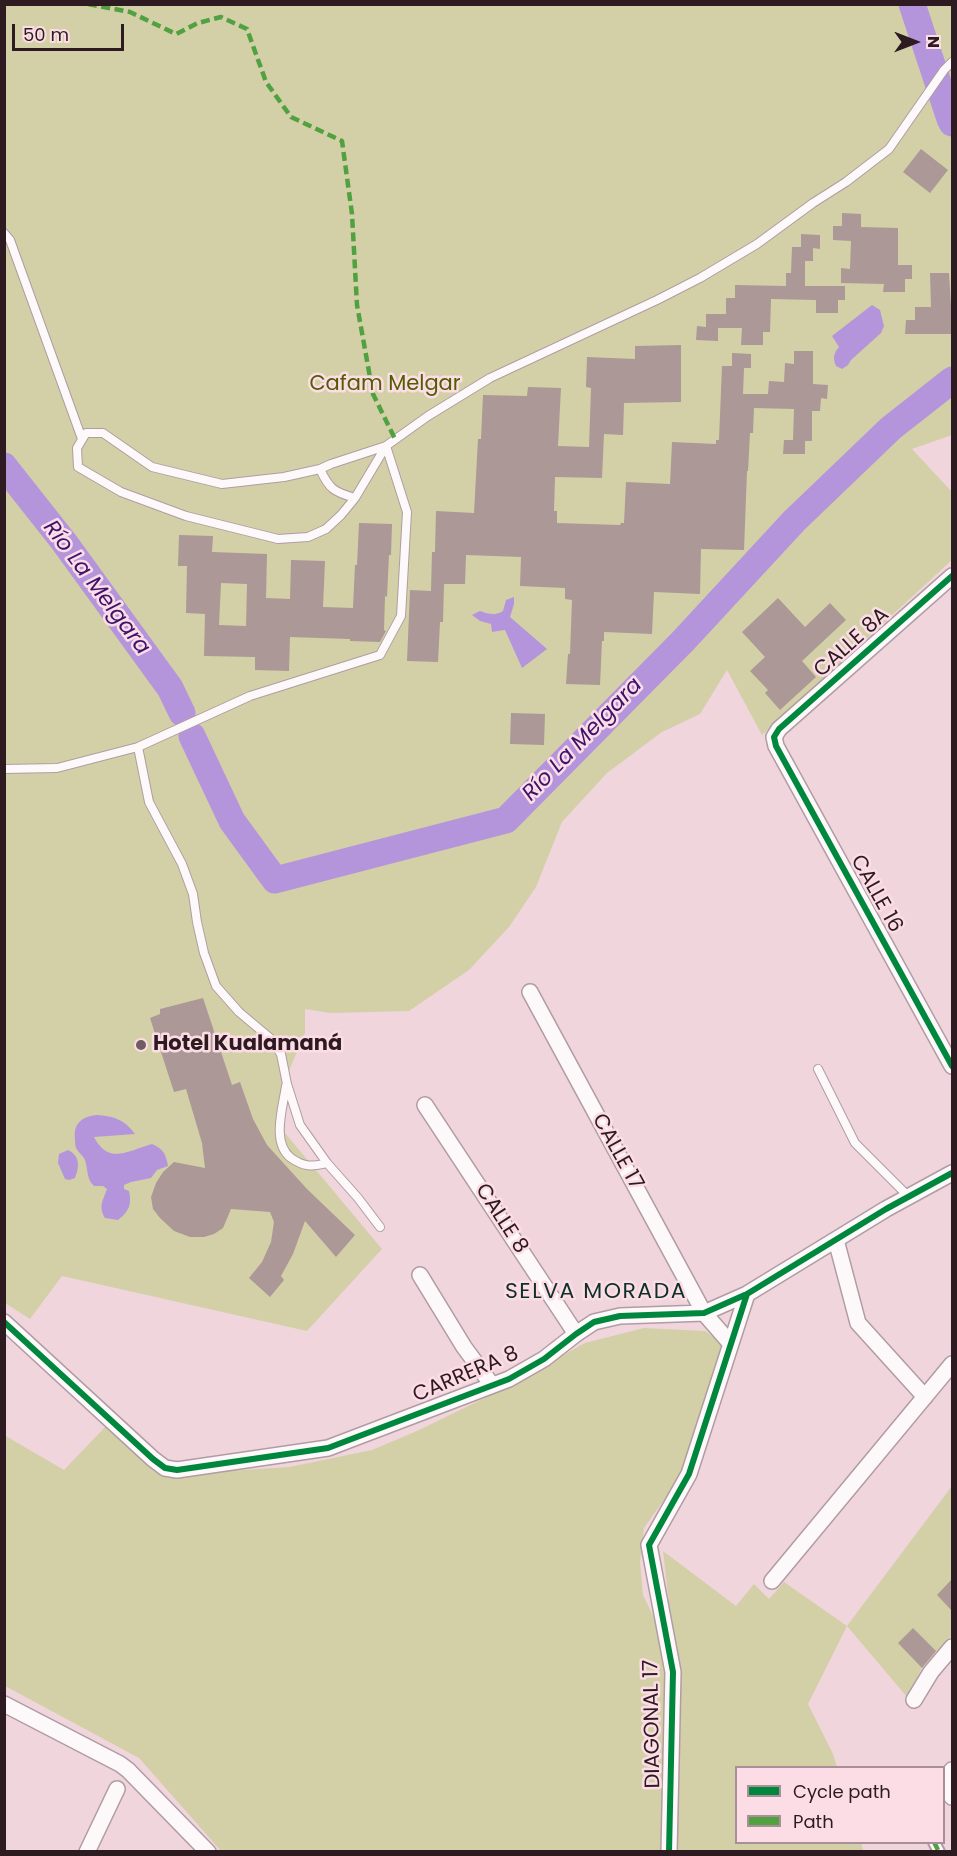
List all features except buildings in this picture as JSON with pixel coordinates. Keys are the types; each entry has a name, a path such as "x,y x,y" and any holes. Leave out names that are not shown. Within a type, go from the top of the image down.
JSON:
{"street":[{"name":"CALLE 8A","path":"774,736 779,729 952,576"},
{"name":"CALLE 16","path":"774,736 776,746 952,1066"},
{"name":"CALLE 17","path":"530,992 705,1313 731,1344"},
{"name":"CALLE 8","path":"425,1105 576,1334"},
{"name":"CARRERA 8","path":"4,1322 165,1468 177,1470 328,1448 509,1379 544,1359 594,1322 620,1316 705,1313 747,1294 952,1173"},
{"path":"836,1240 858,1323 925,1397"},
{"path":"420,1275 464,1347 492,1385"},
{"name":"DIAGONAL 17","path":"669,1851 673,1672 649,1545 689,1474 747,1294"},
{"path":"772,1581 952,1364"},
{"path":"914,1700 931,1672 952,1647"},
{"path":"4,1704 120,1764 208,1851"},
{"path":"87,1851 117,1789"}],"lane":[{"path":"386,446 354,498 326,529 308,537 278,539 186,516 121,492 78,467 77,448 86,433 103,433 152,467 222,484 284,477 320,469 386,446 428,416 490,378 666,296 757,244 889,149 952,62"},
{"path":"4,233 10,240 82,439"},
{"path":"4,769 57,768 138,747 250,696 380,655 401,616 407,512 386,446"},
{"path":"320,469 326,482 338,494 354,498"},
{"path":"138,747 149,802 186,874 193,894 204,954 216,986 239,1012 270,1038 280,1054 286,1084 300,1125 327,1163 380,1227"},
{"path":"818,1069 855,1143 909,1197"},
{"path":"286,1084 280,1139 285,1153 299,1164 310,1167 327,1163"}],"green space":[{"name":"Cafam Melgar","path":"4,5 952,5 952,435 912,449 952,492 952,560 762,735 727,670 700,714 662,732 607,773 562,822 536,887 509,927 469,970 409,1011 330,1013 305,1009 305,1033 282,1087 285,1133 382,1249 307,1331 62,1276 30,1319 5,1303"},
{"path":"644,1328 705,1331 723,1344 692,1448 673,1487 644,1528 640,1562 643,1595 662,1634 668,1661 669,1851 221,1851 139,1758 5,1686 4,1435 64,1470 106,1426 165,1475 289,1467 372,1450 493,1394 585,1343"},
{"path":"952,1486 952,1635 922,1668 907,1697 847,1626"},
{"path":"663,1551 736,1606 754,1584 769,1599 784,1582 847,1626 808,1704 837,1766 735,1766 735,1844 861,1844 863,1851 677,1851 672,1774 673,1639"}],"shaded area":[{"path":"872,305 880,310 884,326 881,333 848,365 842,369 836,366 834,356 839,347 832,336"},
{"path":"514,597 510,617 547,649 522,668 505,630 492,632 491,624 480,621 472,615 480,611 500,613 503,611 506,600"},
{"path":"97,1115 119,1120 135,1134 94,1137 106,1151 120,1154 152,1144 162,1150 168,1166 157,1170 151,1178 124,1185 124,1189 129,1191 130,1204 125,1214 118,1220 105,1218 102,1207 107,1189 103,1186 94,1186 88,1176 85,1161 75,1146 77,1125 87,1117"},
{"path":"68,1150 78,1162 75,1178 69,1180 65,1179 58,1163 59,1154"}],"waterway":[{"name":"Río La Melgara","path":"912,4 952,123"},
{"name":"Río La Melgara","path":"192,736 232,821 275,880 506,820 683,641 794,521 891,428 952,380"},
{"name":"Río La Melgara","path":"4,466 64,542 170,688 182,713"}],"marked path":[{"path":"88,4 130,12 176,34 198,23 221,17 247,29 266,82 291,117 342,141 352,214 357,305 373,394 395,439"},
{"path":"935,1844 939,1852"}],"cycle path":[{"path":"952,576 779,729 774,737 776,746 952,1066"},
{"path":"4,1322 165,1468 177,1470 328,1448 509,1379 544,1359 594,1322 620,1316 704,1313 747,1294 886,1209 952,1173"},
{"path":"669,1852 673,1672 649,1545 689,1474 747,1294"}],"place":[{"name":"Hotel Kualamaná","path":"141,1045"}],"district":[{"name":"SELVA MORADA","path":"596,1292"}]}
